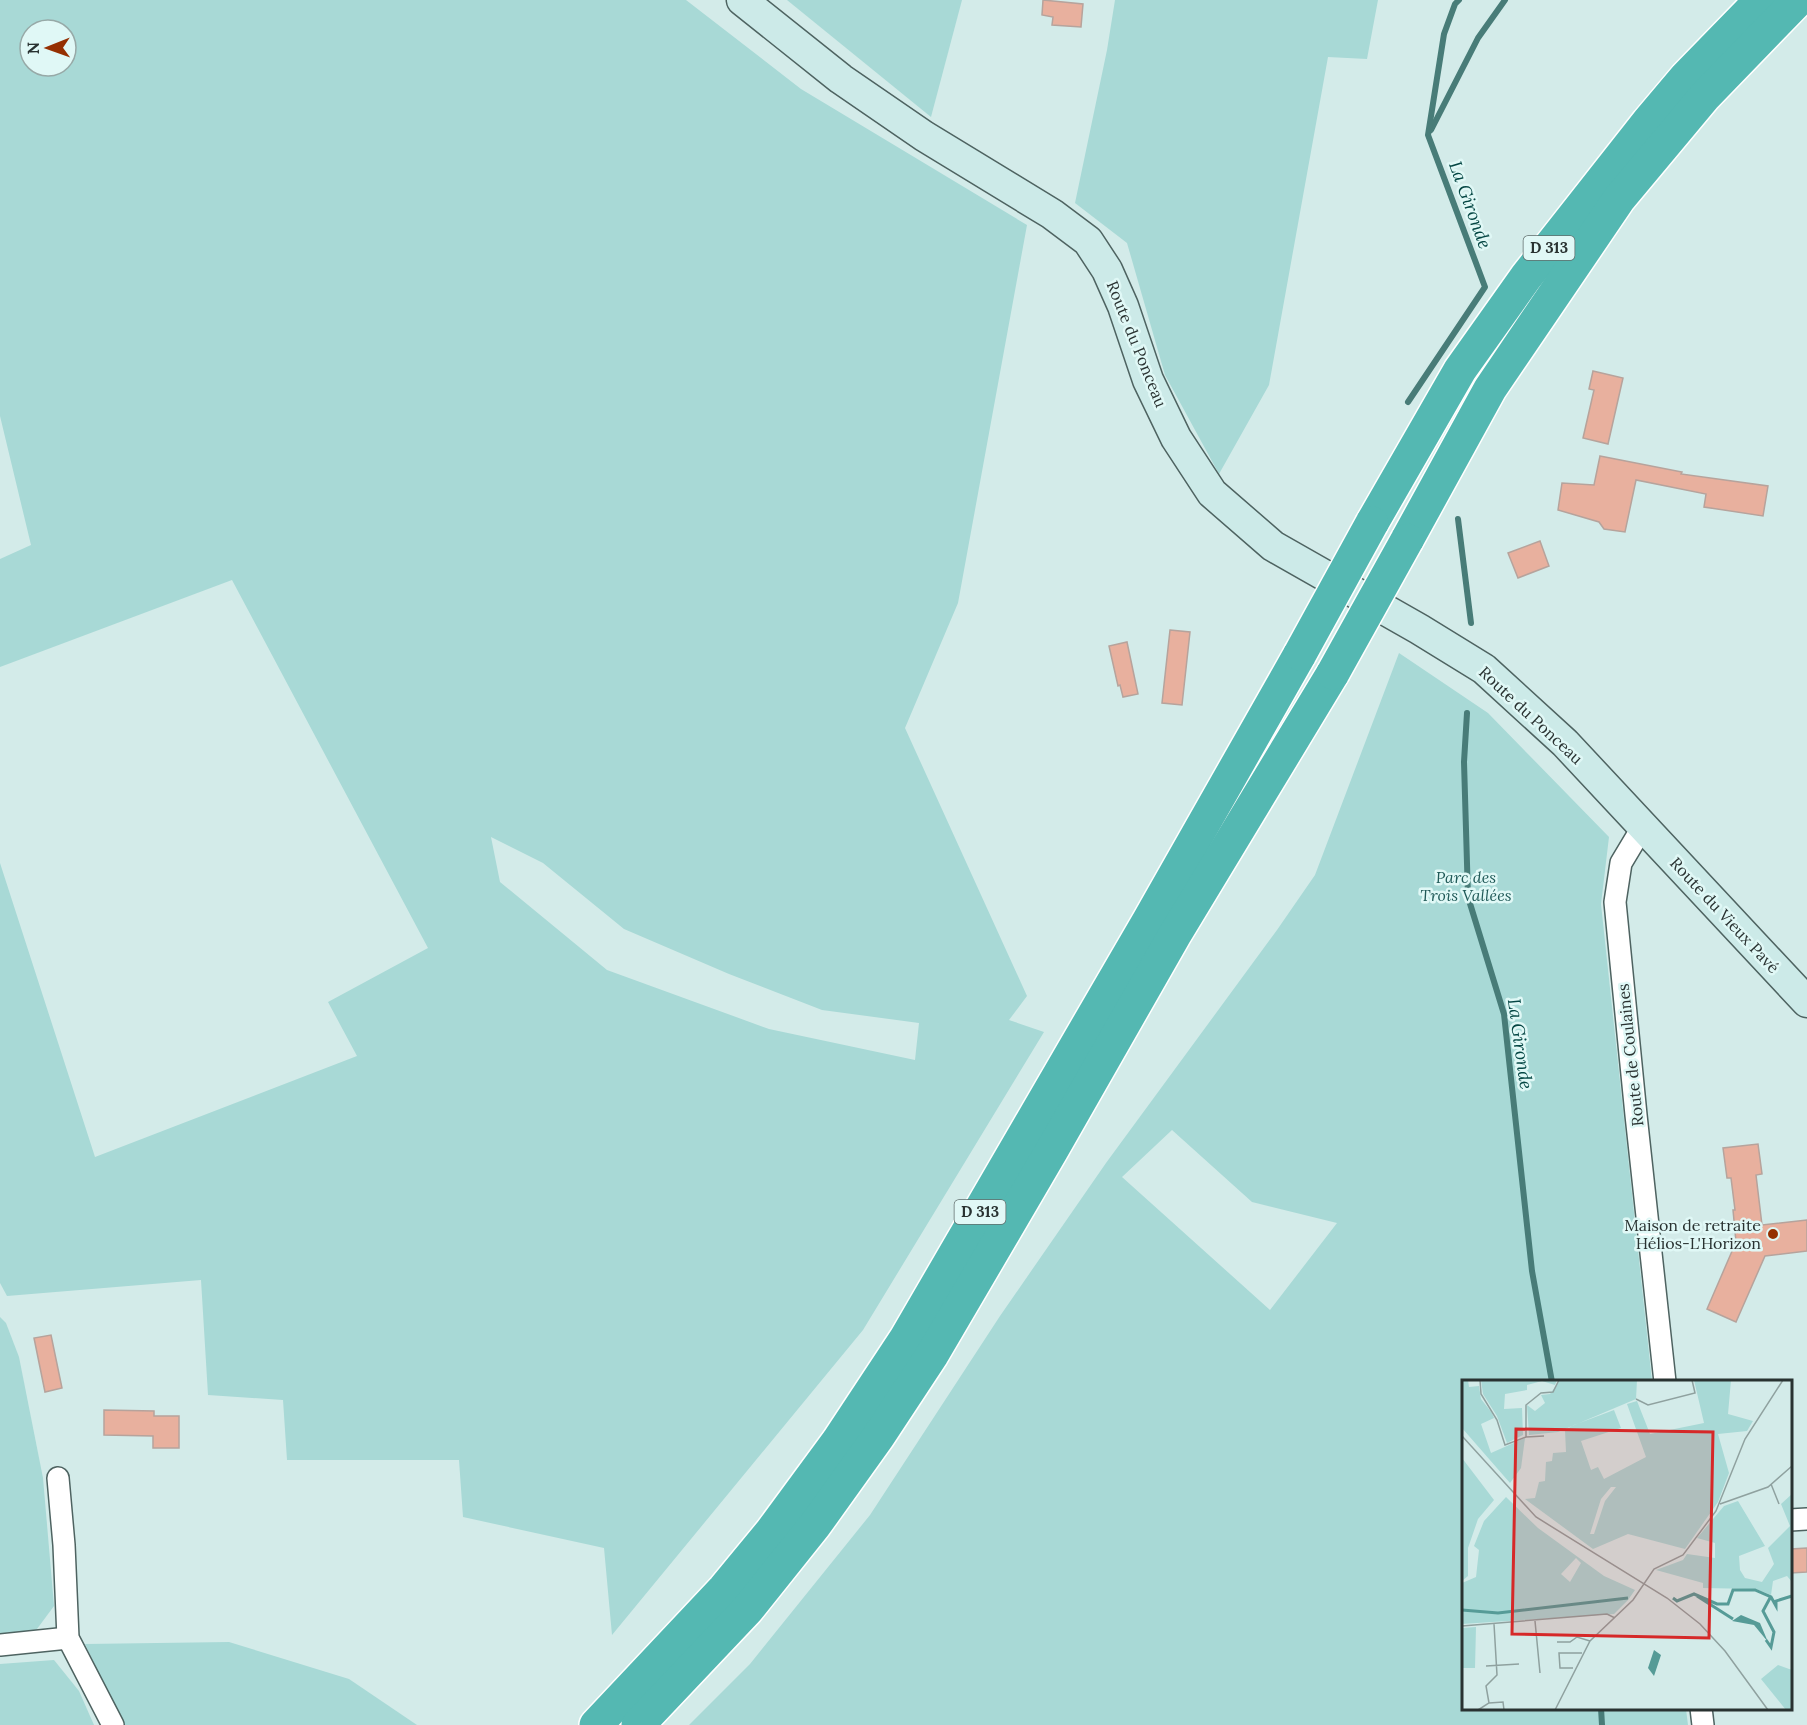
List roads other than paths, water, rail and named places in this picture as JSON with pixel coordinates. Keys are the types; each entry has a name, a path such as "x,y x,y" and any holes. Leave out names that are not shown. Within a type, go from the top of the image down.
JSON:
{"highway":[{"name":"D 313","path":"596,1725 724,1589 764,1540 838,1441 906,1338 1067,1063 1460,370 1526,277 1671,95 1761,0"},
{"name":"D 313","path":"638,1725 747,1610 815,1525 884,1428 932,1355 1174,936 1333,673 1490,389 1619,199 1705,96 1798,0"}],"street":[{"name":"Route du Ponceau","path":"742,0 841,80 924,136 1052,214 1088,241 1107,270 1123,306 1148,380 1176,438 1212,493 1273,546 1419,629 1484,669 1565,743 1642,828"},
{"name":"Route du Vieux Pavé","path":"1642,828 1807,1002"},
{"name":"Route de Coulaines","path":"1642,828 1621,863 1615,902 1665,1380"},
{"path":"58,1478 64,1545 68,1638 113,1725"},
{"path":"1792,1520 1807,1519"},
{"path":"0,1644 68,1638"},
{"path":"1701,1710 1703,1725"}],"waterway":[{"name":"La Gironde","path":"1408,402 1485,287 1428,135 1444,34 1455,4 1459,0"},
{"path":"1431,130 1478,38 1505,0"},
{"name":"La Gironde","path":"1458,519 1471,623"},
{"name":"La Gironde","path":"1467,713 1464,762 1468,897 1504,1014 1532,1271 1552,1380"},
{"name":"La Gironde","path":"1601,1710 1602,1725"}],"place":[{"name":"Maison de retraite Hélios-L'Horizon","path":"1773,1234"}],"park label":[{"name":"Parc des Trois Vallées","path":"1466,886"}]}
